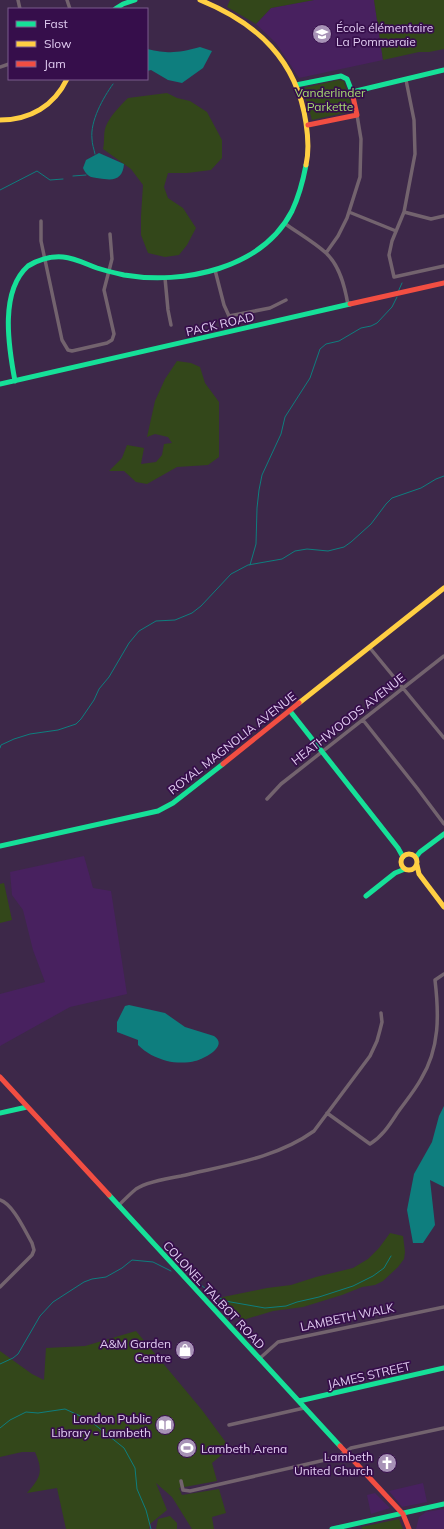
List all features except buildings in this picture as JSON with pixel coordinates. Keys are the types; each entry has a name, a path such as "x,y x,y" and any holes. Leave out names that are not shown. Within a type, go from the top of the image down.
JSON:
{"street":[{"path":"122,2 135,0"},
{"path":"15,381 3,307 8,288 14,277 27,265 45,259 62,257 108,272 149,278 165,278 215,270 256,251 273,237 284,223 300,196 306,171 309,134 305,106 296,86 283,61 263,38 239,18 201,0"},
{"path":"352,92 444,70"},
{"path":"296,86 341,76 347,79 352,92 357,115 361,139 360,177 349,212 338,236 326,253"},
{"path":"0,120 17,119 36,113 49,106 58,95 66,80"},
{"path":"406,80 414,120 415,154 404,212 392,241 389,255 394,278 444,266"},
{"path":"308,125 357,115"},
{"path":"349,212 396,231"},
{"path":"404,212 432,219 444,216"},
{"path":"41,221 41,241 62,340 68,350 72,351 107,343 112,340 114,334 104,290 112,259 110,234"},
{"path":"284,223 326,253 335,265 345,287 348,305"},
{"path":"215,270 224,305 229,316 270,308 286,300"},
{"path":"165,278 170,325"},
{"name":"PACK ROAD","path":"0,384 444,283"},
{"name":"ROYAL MAGNOLIA AVENUE","path":"0,846 158,811 173,802 290,711 444,588"},
{"path":"370,648 444,738"},
{"name":"HEATHWOODS AVENUE","path":"267,799 281,784 444,657"},
{"path":"290,711 398,848 418,861 417,865 419,874 444,907"},
{"path":"363,720 444,824"},
{"path":"366,896 395,873 401,863 410,855 420,852 444,834"},
{"path":"401,863 408,869 419,874"},
{"path":"395,873 417,865"},
{"path":"327,1113 370,1144 379,1138 416,1088 432,1055 437,1032 438,1016 435,980 444,974"},
{"path":"118,1206 137,1188 164,1180 250,1160 278,1151 314,1131 370,1056 380,1030 381,1013"},
{"name":"COLONEL TALBOT ROAD","path":"0,1077 403,1514 409,1529"},
{"path":"0,1113 27,1107"},
{"path":"0,1200 5,1201 10,1207 32,1243 34,1250 32,1255 0,1287"},
{"name":"LAMBETH WALK","path":"259,1359 278,1342 444,1307"},
{"name":"JAMES STREET","path":"299,1401 444,1368"},
{"path":"229,1425 304,1408"},
{"path":"181,1481 183,1490 190,1491 338,1457 351,1448 444,1428"},
{"path":"332,1529 444,1504"}],"shaded area":[{"name":"École élémentaire La Pommeraie","path":"314,0 374,0 383,60 299,78 276,43 256,24 271,8"},
{"path":"200,47 212,51 203,68 182,83 168,80 151,70 148,71 148,49 162,52 185,51"},
{"path":"99,153 124,164 122,172 118,177 115,179 94,178 85,172 83,168 86,160"},
{"path":"84,856 93,888 111,891 127,994 70,1007 0,1046 0,994 45,982 33,950 23,910 12,895 10,872"},
{"path":"129,1005 165,1013 185,1027 214,1036 218,1040 219,1044 214,1052 192,1062 170,1062 155,1057 138,1045 138,1040 117,1032 117,1022 125,1006"},
{"path":"444,1106 444,1187 430,1180 435,1225 423,1243 413,1243 407,1210 414,1174 432,1142 439,1116"},
{"path":"423,1483 427,1502 402,1507 389,1491"},
{"path":"375,1493 390,1508 371,1514 367,1495"},
{"path":"444,1509 444,1529 416,1529 419,1517 426,1512"}],"green space":[{"path":"230,0 314,0 271,8 256,24 227,7"},
{"path":"374,0 444,0 444,49 419,52 383,60"},
{"name":"Vanderlinder Parkette","path":"338,80 344,81 351,104 349,112 312,120 303,88"},
{"path":"167,93 177,98 190,101 207,112 222,140 222,158 211,170 187,173 168,173 164,187 168,198 183,208 196,228 187,245 179,255 165,257 148,253 141,235 143,185 131,169 103,149 106,126 116,111 128,98"},
{"path":"177,361 191,363 200,367 205,383 219,402 219,457 208,465 177,467 147,484 136,482 124,471 109,471 122,458 127,445 144,448 141,464 156,462 162,455 164,444 172,443 168,437 155,434 147,437 155,401 165,379"},
{"path":"4,883 12,920 0,923 0,884"},
{"path":"390,1233 403,1236 405,1252 404,1259 383,1281 375,1285 362,1287 303,1307 273,1311 243,1320 233,1315 220,1299 223,1297 267,1288 291,1285 353,1268 368,1259 379,1248"},
{"path":"136,1331 202,1410 230,1448 212,1463 217,1481 179,1488 182,1495 219,1489 226,1513 212,1517 214,1529 192,1529 172,1497 156,1483 167,1510 150,1524 149,1529 66,1529 57,1488 27,1493 38,1479 40,1470 35,1452 22,1452 0,1457 0,1351 32,1374 44,1380 46,1348 85,1346"},
{"path":"170,1516 177,1523 177,1529 156,1529 158,1519"},
{"path":"399,1519 403,1529 362,1529 361,1527"}],"waterway":[{"path":"95,154 92,141 95,117 101,103 113,84"},
{"path":"0,190 37,171 50,180 63,179"},
{"path":"73,176 86,175"},
{"path":"398,292 402,283"},
{"path":"250,565 256,544 257,508 262,475 281,434 285,417 310,378 320,349 326,344 339,341 361,328 377,323 392,307 397,297"},
{"path":"0,748 1,745 14,739 30,734 58,730 76,724 94,700 99,689 109,677 129,643 139,631 156,621 175,620 192,613 201,606 231,574 248,565 282,559 295,551 307,549 328,551 344,547 371,524 392,498 421,488 444,476"},
{"path":"186,1270 192,1272 201,1285 211,1293 225,1301 265,1308 286,1306 353,1286 373,1276 384,1268 391,1256"},
{"path":"0,1364 18,1354 40,1316 53,1302 84,1282 106,1277 122,1268 132,1260 153,1262 171,1271"},
{"path":"0,1428 10,1420 26,1412 38,1413 65,1409 89,1420 124,1448 135,1468 137,1489 146,1510 151,1529"}],"traffic: fast":[{"path":"117,8 135,0"},
{"path":"296,85 341,76 347,79 352,92 444,70"},
{"path":"15,381 10,351 8,319 13,289 19,277 28,266 45,259 63,257 110,272 147,278 195,274 219,268 241,259 261,247 279,231 292,211 304,177 306,165"},
{"path":"0,384 350,304"},
{"path":"290,711 398,848 403,857"},
{"path":"0,846 158,811 173,803 223,764"},
{"path":"416,857 420,852 444,834"},
{"path":"366,896 395,873 405,869"},
{"path":"0,1113 27,1107"},
{"path":"109,1195 340,1446"},
{"path":"299,1401 444,1368"},
{"path":"332,1529 444,1504"}],"traffic: slow":[{"path":"200,0 221,9 256,32 271,46 284,62 294,80 306,123 308,139 308,155 306,165"},
{"path":"0,120 21,117 40,110 55,97 62,89 66,80"},
{"path":"299,703 444,588"},
{"path":"406,854 412,854 417,859 417,862 415,868 412,870 406,870 401,865 401,859 406,854"},
{"path":"417,865 419,874 444,907"}],"traffic: jam":[{"path":"308,125 357,115 352,92"},
{"path":"350,304 444,283"},
{"path":"223,764 299,703"},
{"path":"0,1077 109,1195"},
{"path":"340,1446 403,1514 409,1529"}],"place":[{"name":"École élémentaire La Pommeraie","path":"322,34"},
{"name":"A&M Garden Centre","path":"185,1350"},
{"name":"London Public Library - Lambeth","path":"165,1425"},
{"name":"Lambeth Arena","path":"187,1448"},
{"name":"Lambeth United Church","path":"387,1463"}]}
